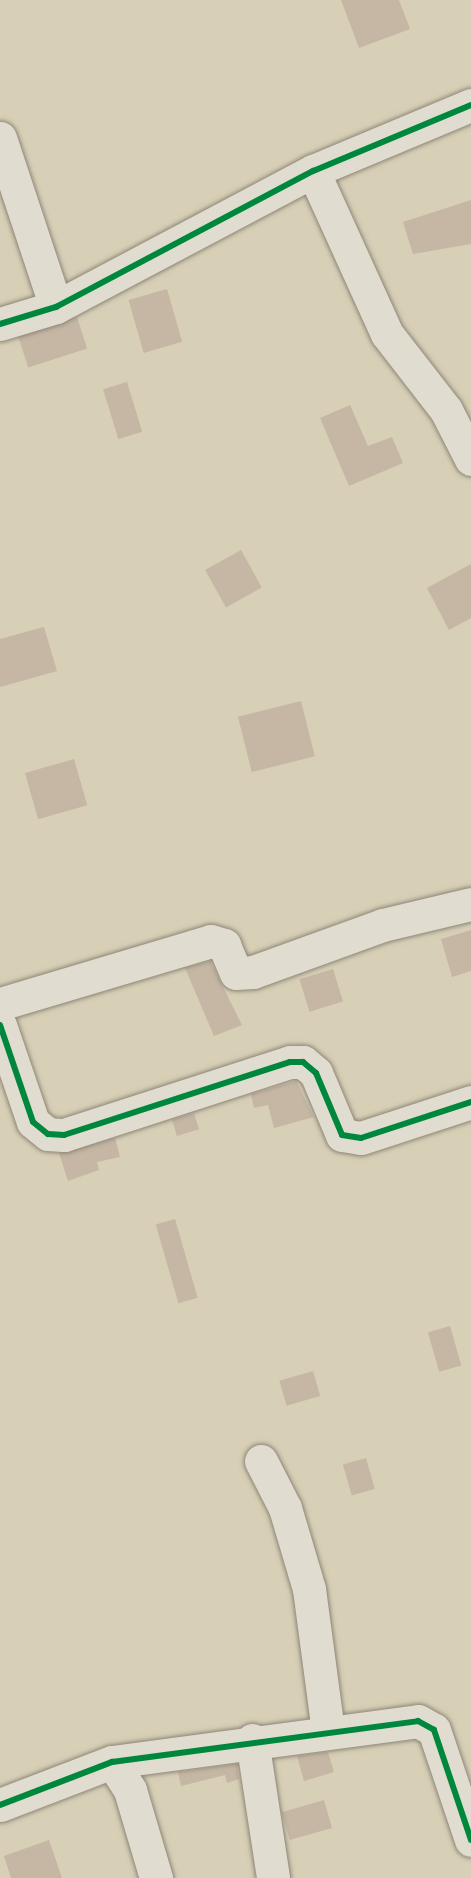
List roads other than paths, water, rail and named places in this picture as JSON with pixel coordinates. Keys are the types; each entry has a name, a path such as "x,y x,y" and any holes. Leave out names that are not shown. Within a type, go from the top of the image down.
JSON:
{"street":[{"path":"0,324 56,307 313,171 471,105"},
{"path":"0,138 56,307"},
{"path":"313,171 387,334 446,410 471,459"},
{"path":"0,1004 211,941 224,945 236,974 253,972 382,925 471,904"},
{"path":"0,1026 33,1122 48,1134 64,1135 290,1062 303,1062 316,1073 342,1135 361,1138 471,1102"},
{"path":"261,1461 285,1508 309,1589 328,1732"},
{"path":"0,1805 112,1762 252,1740 418,1721 434,1730 471,1840"},
{"path":"252,1740 273,1878"},
{"path":"112,1762 130,1790 156,1878"}]}
